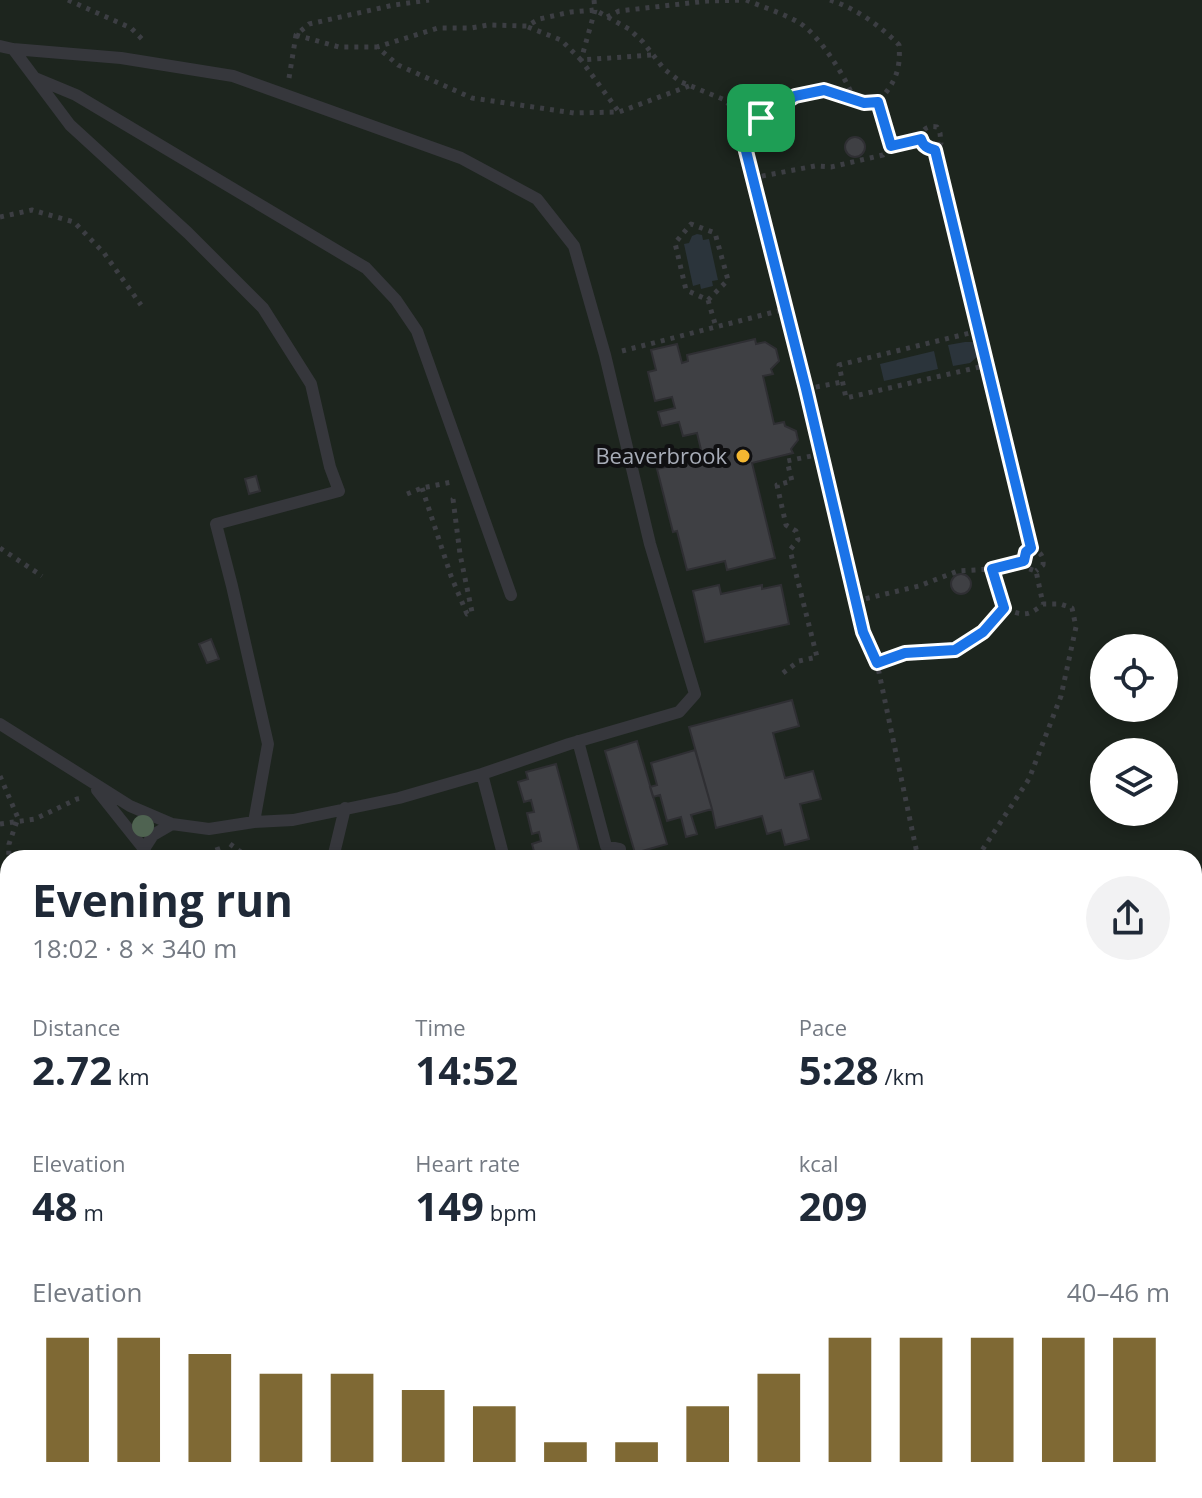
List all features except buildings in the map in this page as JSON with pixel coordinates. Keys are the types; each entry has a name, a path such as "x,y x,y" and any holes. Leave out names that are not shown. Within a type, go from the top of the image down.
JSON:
{"lane":[{"path":"0,724 130,806 172,824 209,829 293,820 399,798 679,712 695,694 650,544 605,355 574,246 537,199 461,158 233,76 121,58 7,48"},
{"path":"7,48 35,78 70,125 188,233 263,308 311,384 330,467 339,491 216,524 268,744 254,822"},
{"path":"35,78 76,95 366,268 396,300 417,331 511,595"},
{"path":"578,741 606,846 620,849"},
{"path":"482,774 502,850"},
{"path":"91,782 144,850"},
{"path":"335,850 345,808"},
{"path":"147,850 153,835 172,824"}],"path":[{"path":"68,0 131,28 148,45 148,62"},
{"path":"286,94 296,35 309,24 429,0"},
{"path":"581,60 595,10 594,0"},
{"path":"607,17 619,11 745,0 801,23 824,47 847,81 854,98"},
{"path":"745,134 761,118 795,96 824,90 864,103 878,102 891,87 900,63 899,45 885,30 830,0"},
{"path":"527,26 539,19 595,10 629,29 664,69 681,82 725,100 738,114 863,632 877,663 916,850"},
{"path":"296,35 339,47 377,47 438,28 527,26 561,40 581,60 619,112"},
{"path":"377,47 398,65 472,98 574,113 619,112 689,86"},
{"path":"581,60 652,55"},
{"path":"878,102 891,146"},
{"path":"932,126 937,127 940,133 941,143 935,150 923,145 921,139 925,128 932,126"},
{"path":"752,178 815,166 831,167 883,155 891,146 921,139"},
{"path":"935,150 1031,548"},
{"path":"0,217 32,210 74,222 104,253 141,305"},
{"path":"708,300 728,280 715,233 691,224 675,243 686,290 708,300 716,327"},
{"path":"605,355 786,309"},
{"path":"978,331 839,365 846,398 988,365"},
{"path":"806,389 842,382"},
{"path":"783,673 799,661 817,657 790,550 798,540 796,531 786,525 777,485 792,481 787,461 821,454"},
{"path":"407,494 422,488 450,482 458,494 453,499 472,612 467,614 451,576 422,488"},
{"path":"0,548 42,576"},
{"path":"1031,548 1026,552 1024,561 1027,568 1036,571"},
{"path":"1031,548 1040,552 1044,559 1043,565 1036,571"},
{"path":"856,601 919,586 958,571 992,569 1024,561"},
{"path":"982,850 1029,779 1061,696 1076,627 1072,608 1060,604 1043,604 1034,612 1019,615 1004,608 992,569"},
{"path":"1036,571 1043,604"},
{"path":"877,663 905,653 955,650 983,632 1004,608"},
{"path":"0,776 18,818 9,850"},
{"path":"0,824 35,819 77,799 88,798"}],"shaded area":[{"name":"Beaverbrook","path":"0,0 1202,0 1202,850 0,850"},
{"path":"697,234 702,235 703,240 709,239 718,280 712,281 713,286 701,289 700,284 693,286 684,244"},
{"path":"973,342 978,350 977,357 970,363 953,366 948,345"},
{"path":"934,351 938,369 884,381 880,364"}],"place":[{"name":"Beaverbrook","path":"743,456"}],"route":[{"path":"824,90 864,103 878,102 891,146 921,139 923,145 935,150 1031,548 1026,552 1024,561 992,569 1004,608 983,632 955,650 905,653 877,663 863,632 745,147 745,134 761,118 795,96 824,90"}]}
